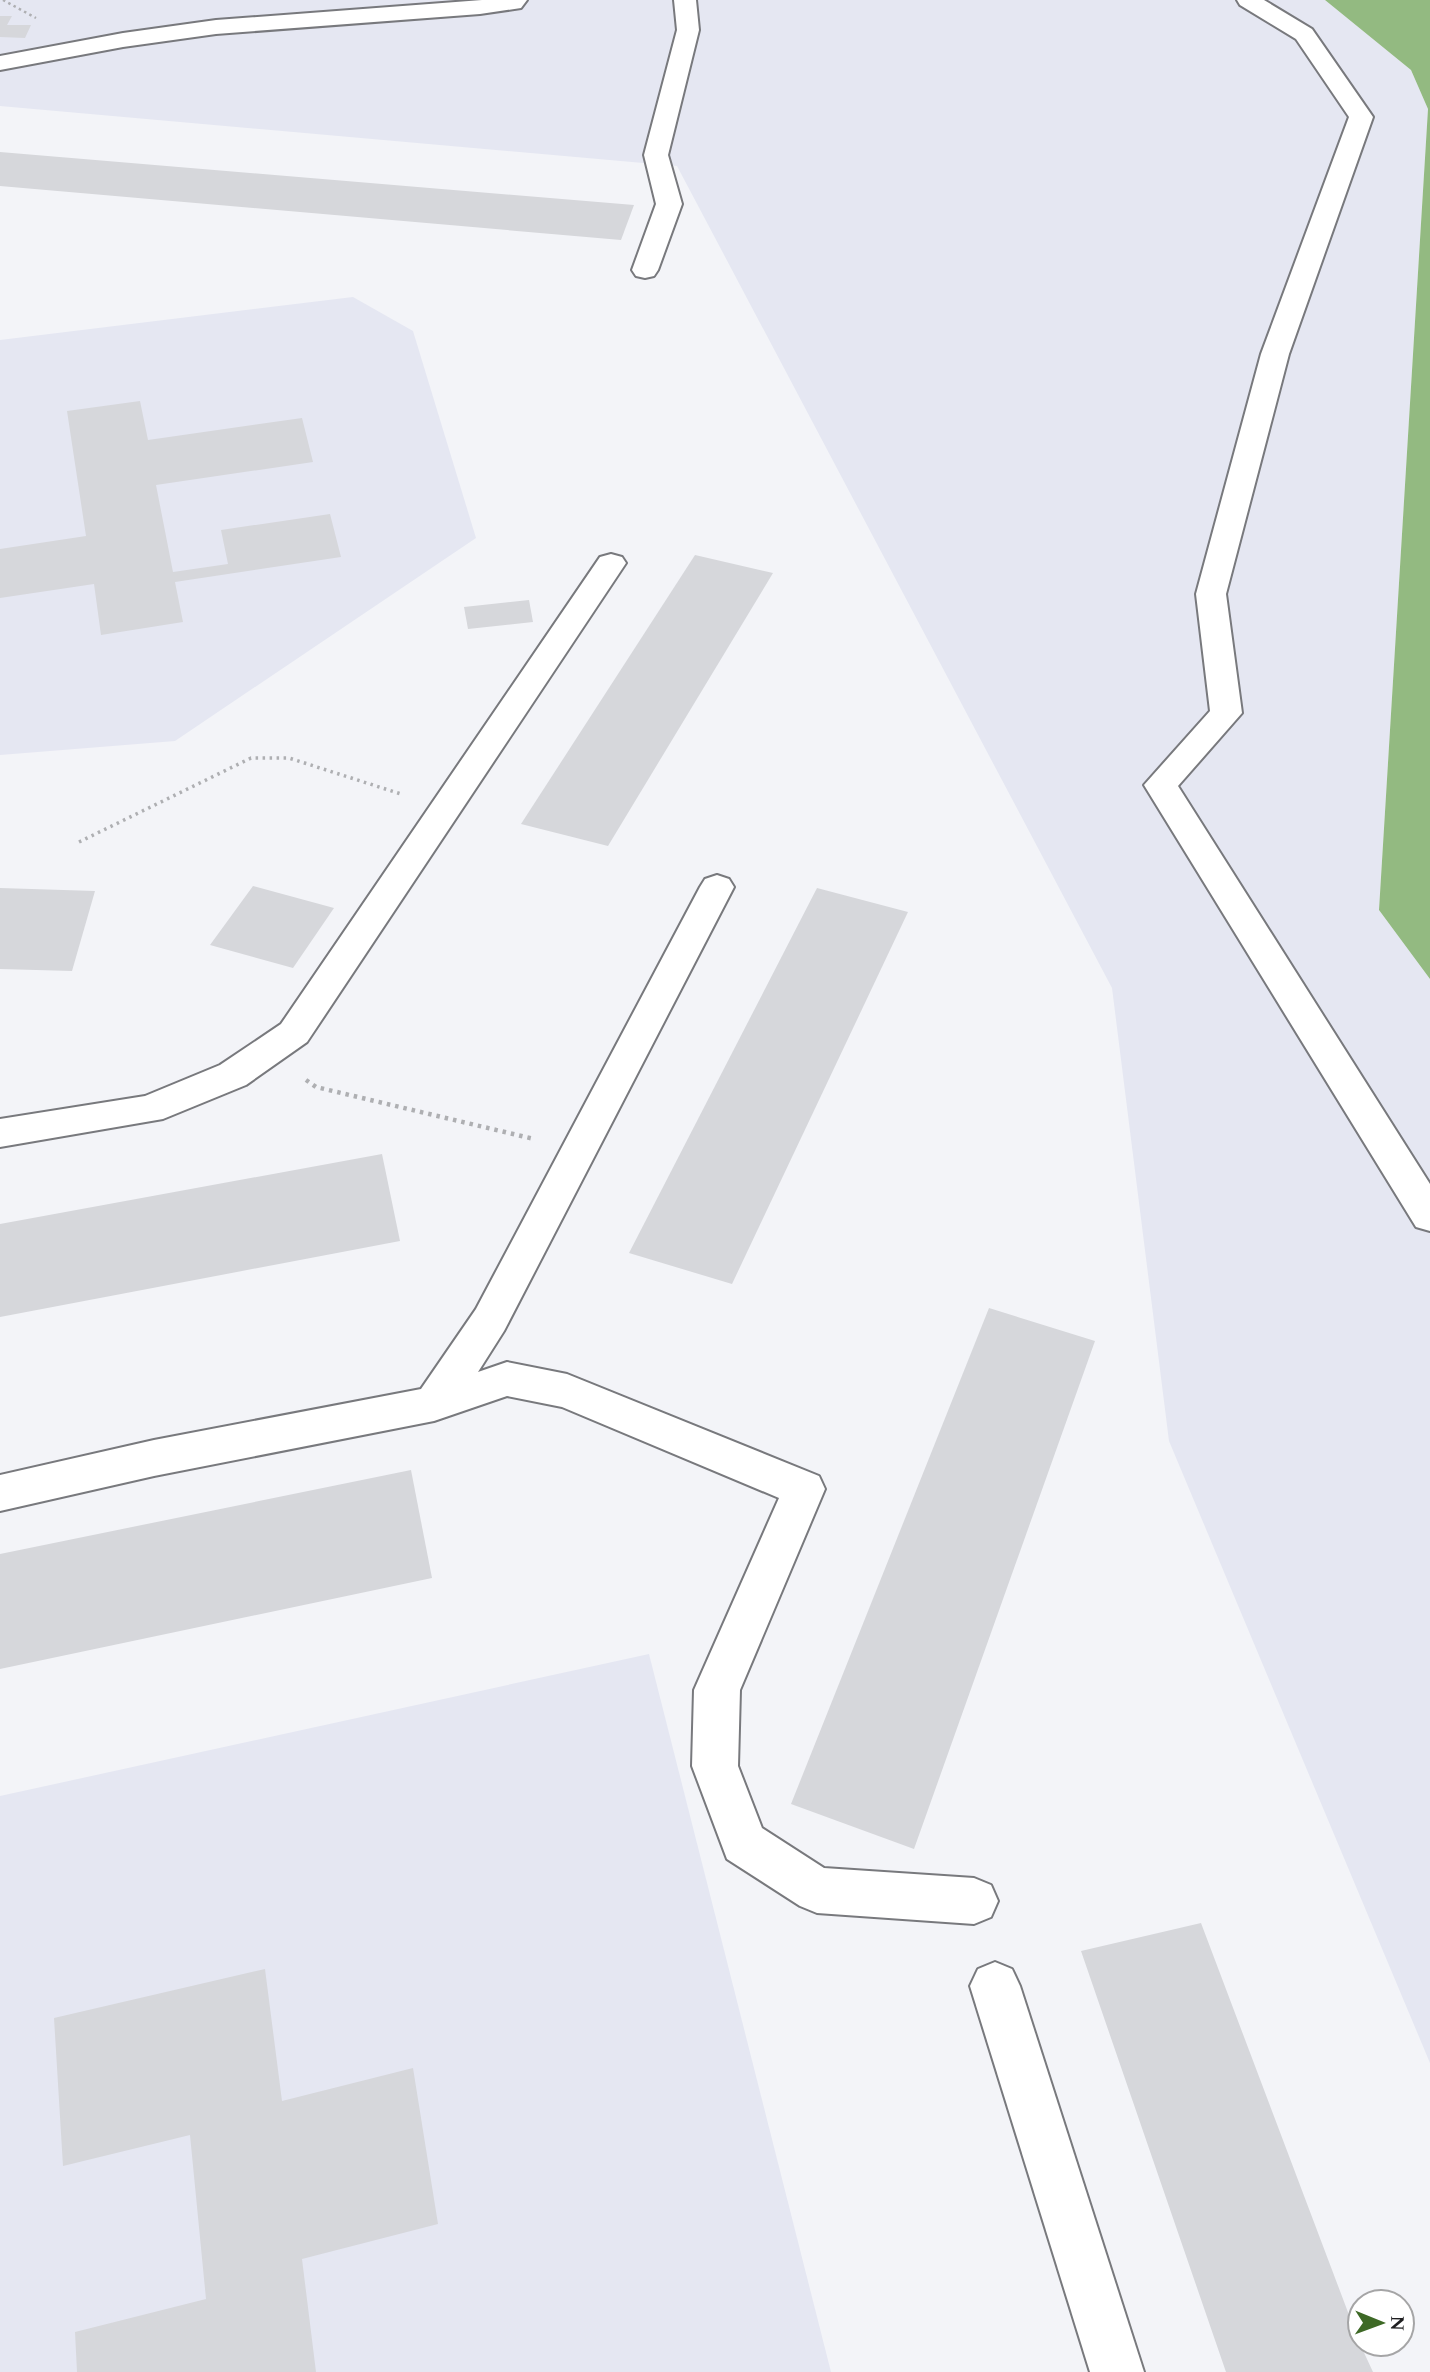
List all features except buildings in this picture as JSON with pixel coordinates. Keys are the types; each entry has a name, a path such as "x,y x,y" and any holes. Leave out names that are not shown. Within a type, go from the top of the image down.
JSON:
{"lane":[{"path":"0,63 187,31 246,24 460,10 513,3 516,0"},
{"path":"645,270 669,204 656,155 688,30 685,0"},
{"path":"1248,0 1304,34 1361,117 1275,354 1211,594 1226,713 1161,785 1430,1216"},
{"path":"0,1133 150,1109 233,1075 294,1033 611,563"},
{"path":"434,1404 490,1320 717,887"},
{"path":"0,1493 154,1458 434,1404 507,1379 567,1391 804,1489 717,1690 715,1766 744,1843 817,1889 974,1901"},
{"path":"995,1986 1117,2372"}],"path":[{"path":"79,842 251,758 289,758 445,808"},
{"path":"267,1051 316,1087 579,1150"}],"shaded area":[{"path":"0,0 1325,0 1411,70 1428,109 1379,910 1430,979 1430,2063 1169,1441 1112,988 677,166 0,106"},
{"path":"353,297 413,331 476,538 175,741 0,755 0,340"},
{"path":"649,1654 831,2372 0,2372 0,1796"}],"green space":[{"path":"1325,0 1430,0 1430,979 1379,910 1428,109 1411,70"}]}
